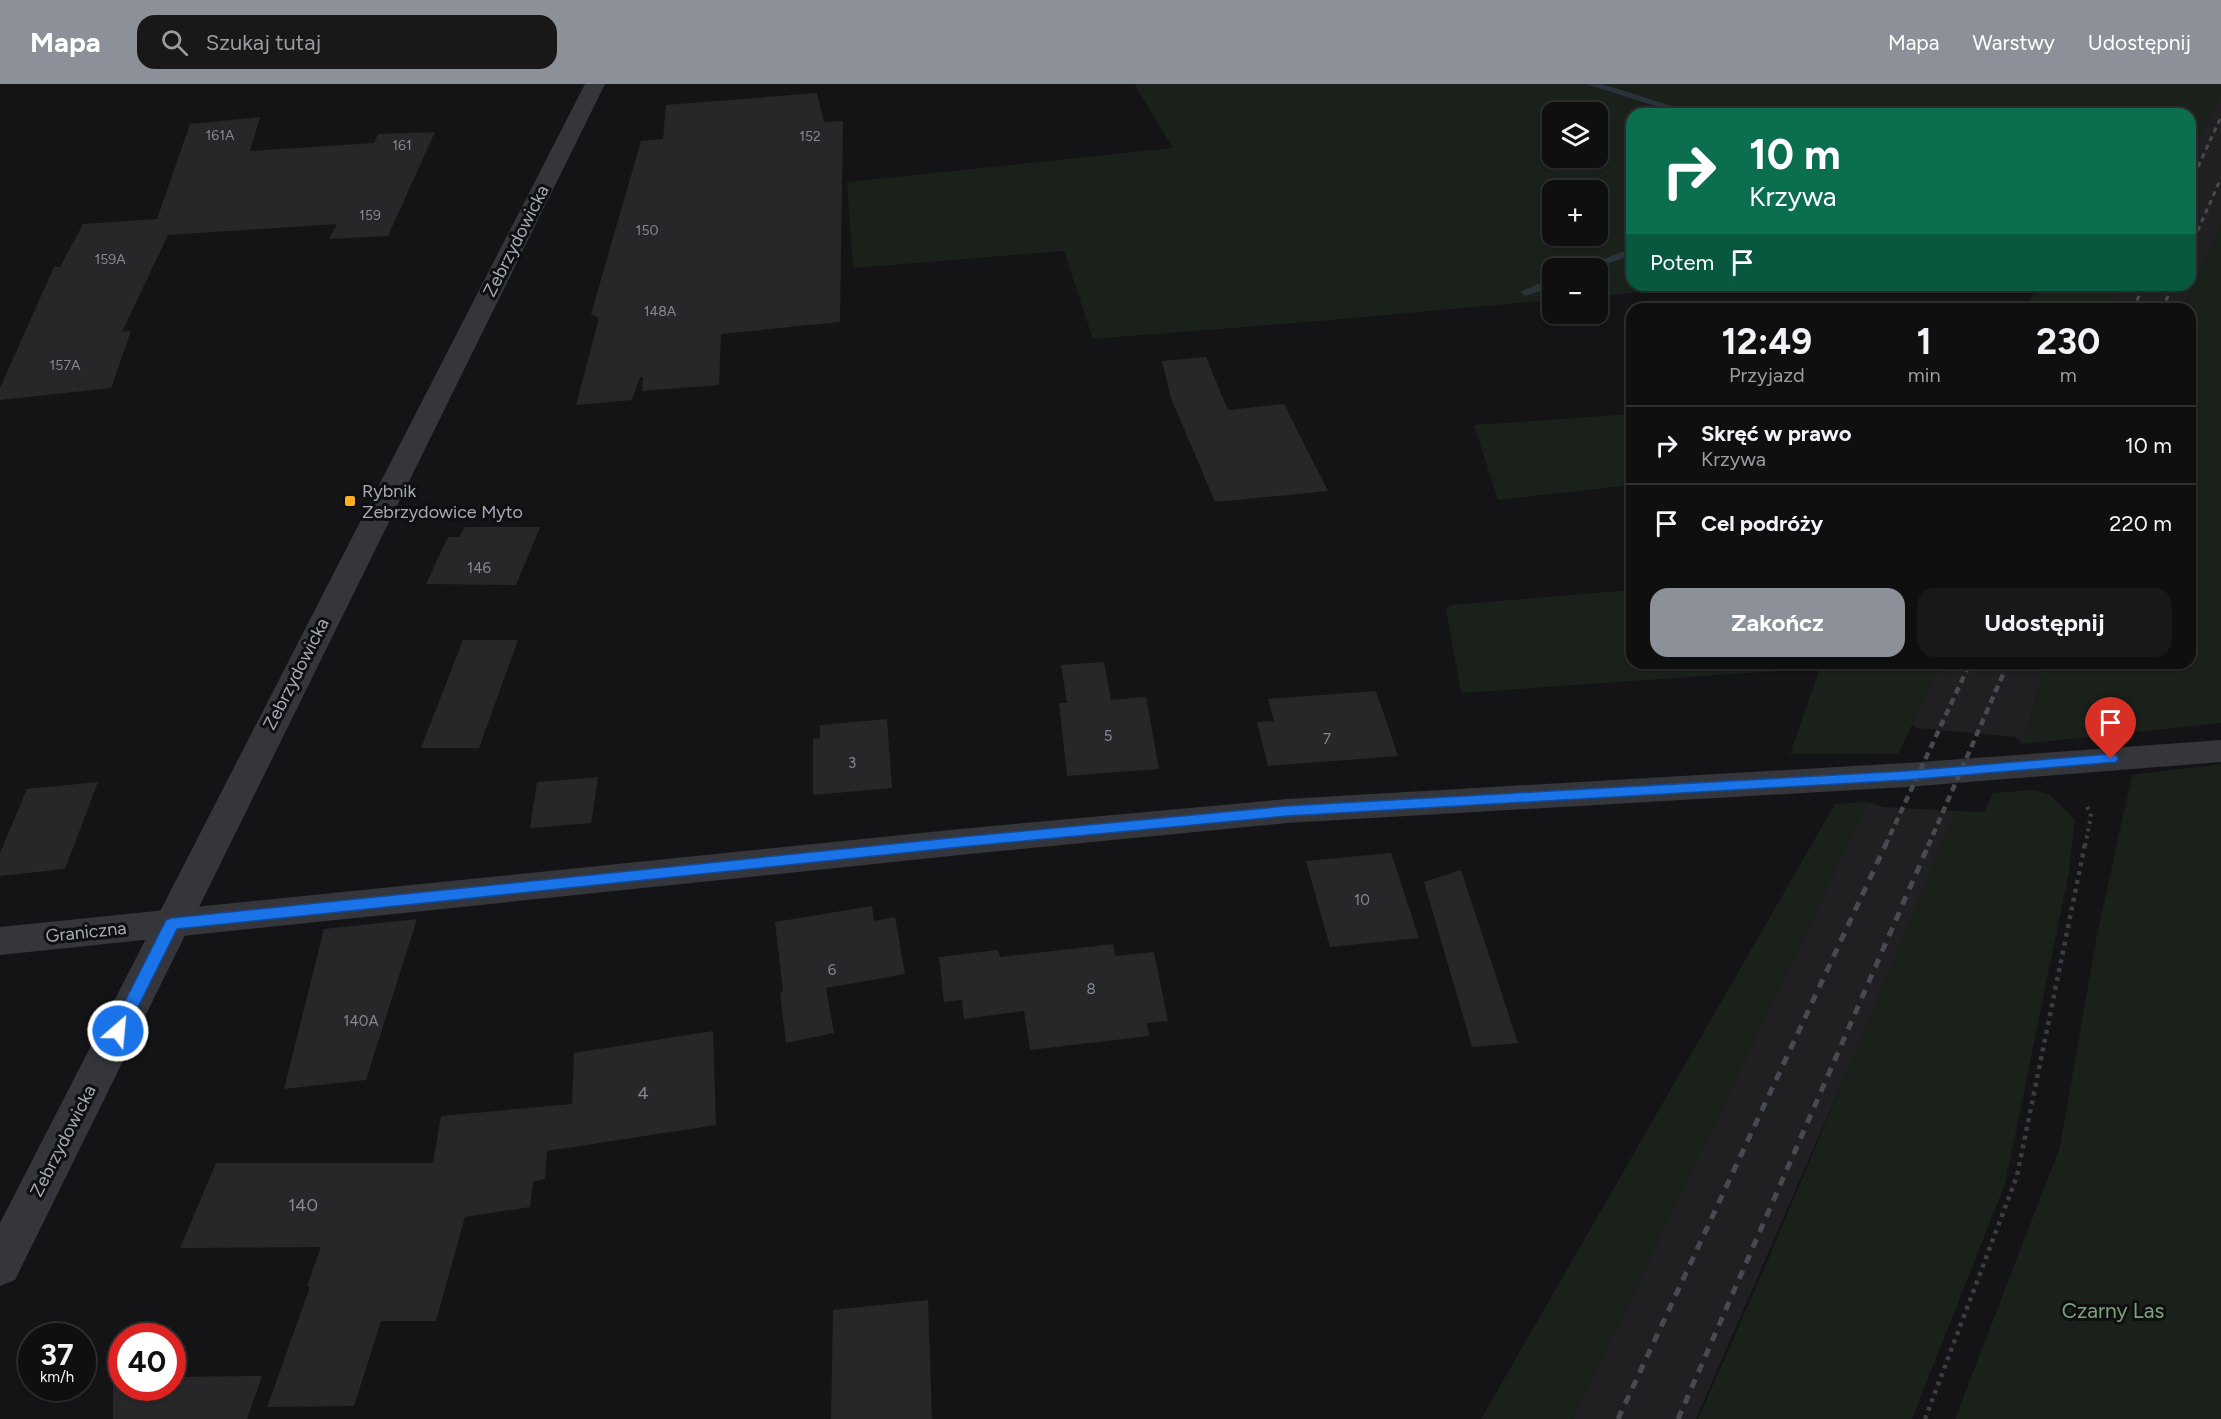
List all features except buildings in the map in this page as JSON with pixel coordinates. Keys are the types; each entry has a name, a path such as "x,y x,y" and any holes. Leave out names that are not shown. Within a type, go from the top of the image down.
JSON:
{"street":[{"name":"Zebrzydowicka","path":"0,1266 595,84"},
{"name":"Graniczna","path":"0,940 1287,811 1906,776 2221,751"}],"path":[{"path":"1925,1419 2017,1176 2091,816 2068,762"}],"shaded area":[{"path":"2221,92 2221,225 2196,279 2196,143"},
{"path":"2114,291 2190,291 2185,303 2109,303"},
{"path":"1939,669 2044,669 2023,744 2015,737 1917,728 1912,724"},
{"path":"1868,802 1883,807 1956,811 1858,1046 1696,1419 1573,1419"}],"green space":[{"path":"1134,84 2221,84 2221,92 2196,143 2196,108 1626,108 1626,291 1650,291 1608,295 1608,258 1542,258 1542,301 1093,339 1064,251 853,268 847,182 1173,148"},
{"path":"2221,225 2221,723 2023,744 2044,669 2196,669 2196,303 2185,303 2190,291 2196,291 2196,279"},
{"path":"2035,291 2114,291 2109,303 2028,303"},
{"path":"1626,414 1626,486 1498,500 1474,425"},
{"path":"1626,590 1626,669 1806,669 1461,693 1446,609 1451,605"},
{"path":"1820,669 1939,669 1898,754 1790,754"},
{"name":"Czarny Las","path":"2221,764 2221,1419 1955,1419 2060,1147 2097,935 2132,775"},
{"path":"2034,790 2050,795 2075,820 2069,872 2005,1184 1912,1419 1698,1419 1771,1253 1956,811 1984,812 1993,793"},
{"path":"1868,802 1573,1419 1481,1419 1835,804"}],"waterway":[{"path":"1591,84 1672,108"},
{"path":"1608,260 1626,253"},
{"path":"1526,292 1542,286"}],"railway":[{"path":"2196,171 2221,117"},
{"path":"2196,234 2221,178"},
{"path":"2136,303 2141,291"},
{"path":"2165,303 2170,291"},
{"path":"1885,846 1967,669"},
{"path":"1928,846 2005,669"},
{"path":"1618,1419 1886,844"},
{"path":"1678,1419 1929,844"}],"place":[{"name":"Rybnik Zebrzydowice Myto","path":"350,501"}],"route":[{"path":"118,1031 172,924 960,842 1287,811 1906,776 2111,759"}]}
